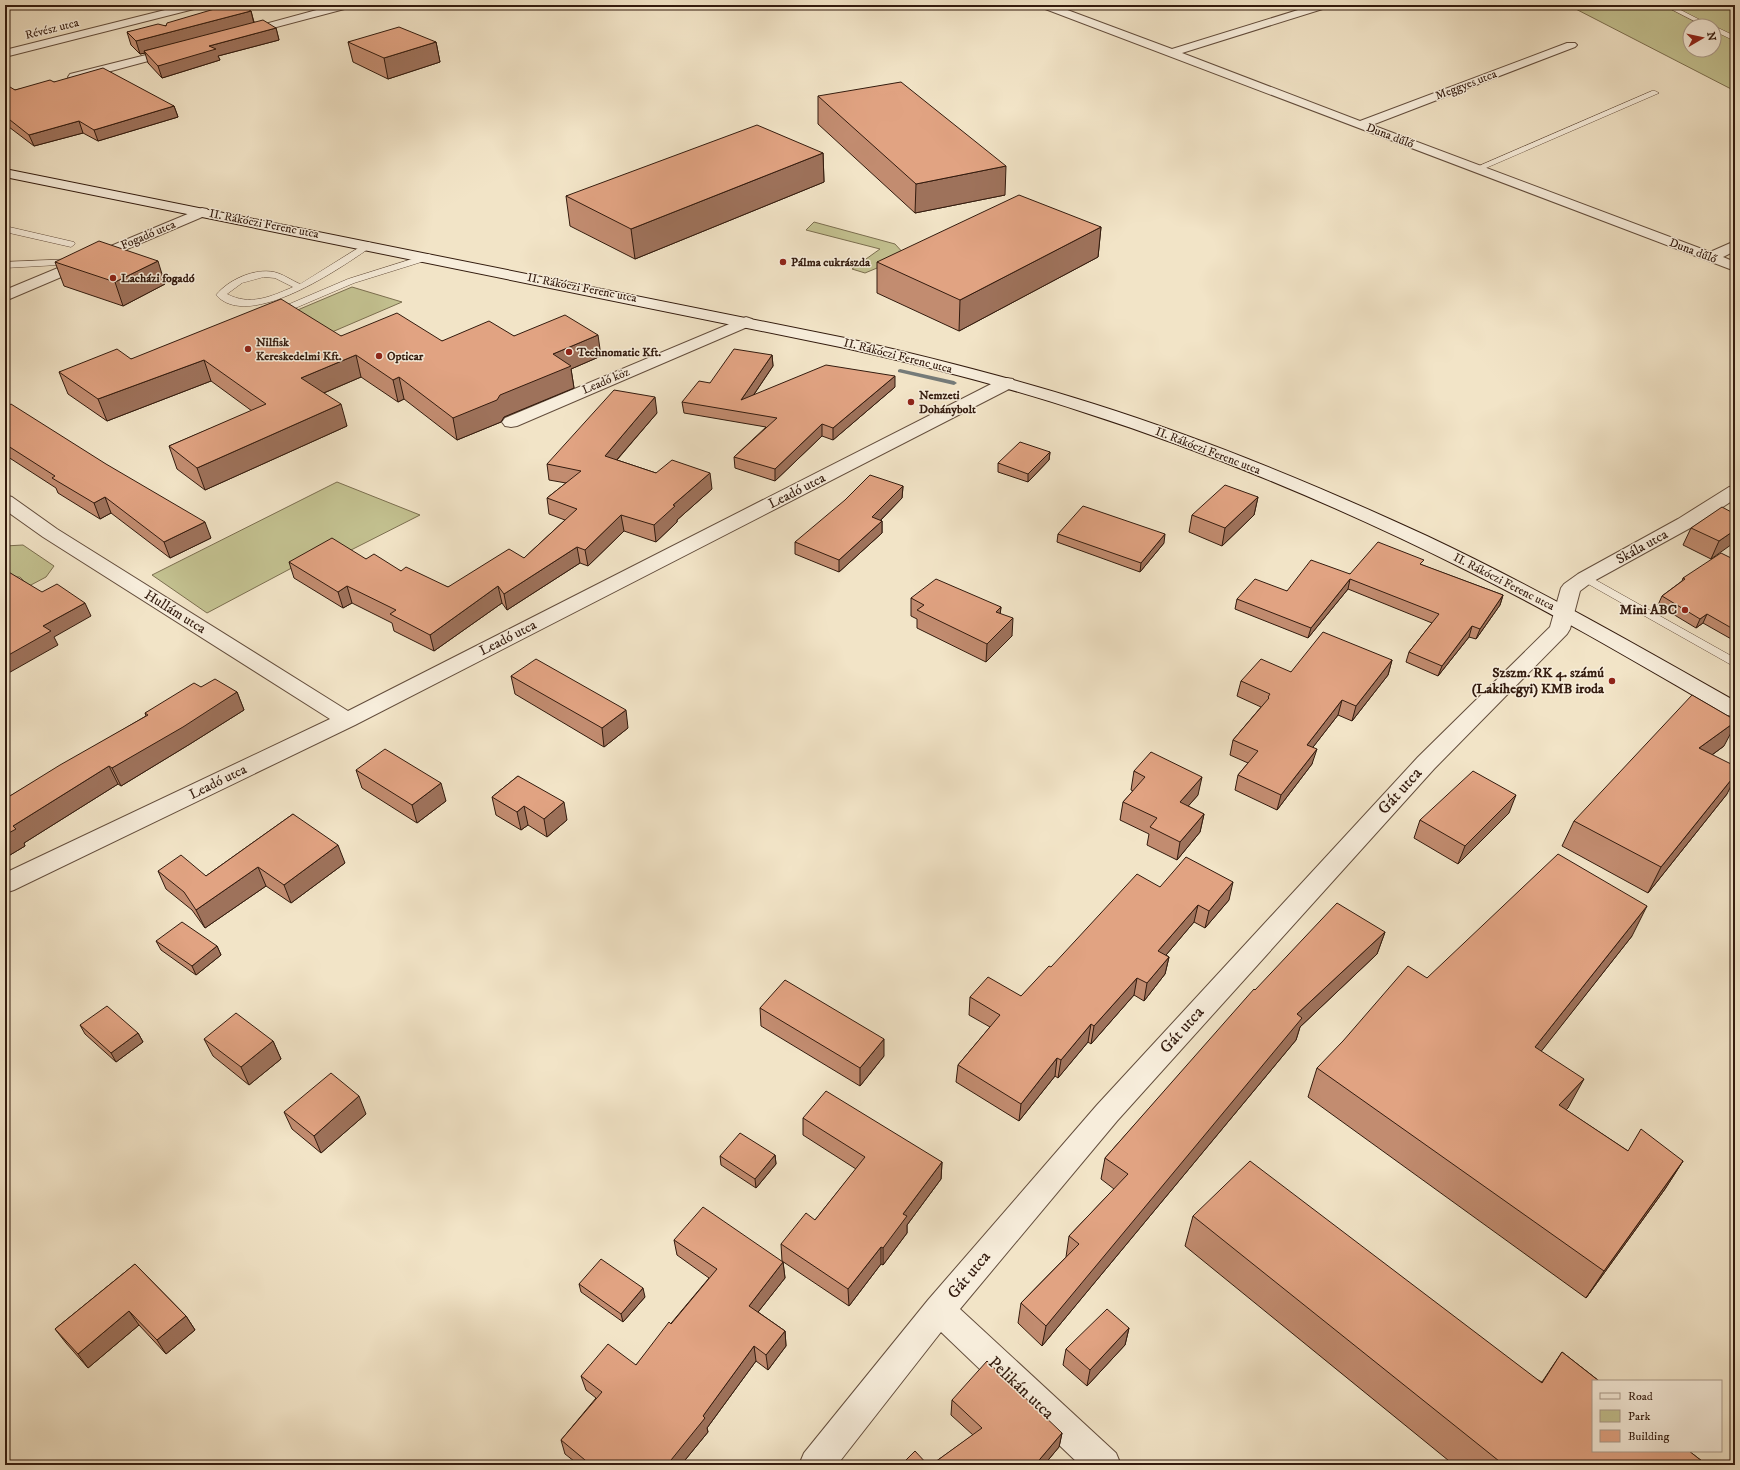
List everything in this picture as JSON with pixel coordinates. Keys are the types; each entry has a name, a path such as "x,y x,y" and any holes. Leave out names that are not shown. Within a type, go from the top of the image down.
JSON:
{"street":[{"name":"Révész utca","path":"5,54 198,5"},
{"path":"234,35 348,5"},
{"name":"Duna dűlő","path":"1044,5 1735,267"},
{"path":"1172,53 1325,5"},
{"name":"Meggyes utca","path":"1360,125 1571,45"},
{"path":"66,79 188,47"},
{"name":"II. Rákóczi Ferenc utca","path":"5,173 428,257 867,347 1007,383 1090,408 1181,440 1300,487 1390,526 1564,613 1735,710"},
{"name":"Fogadó utca","path":"5,296 202,212"},
{"path":"1711,258 1735,245"},
{"name":"Leadó köz","path":"511,422 746,322"},
{"name":"Leadó utca","path":"5,884 347,720 1007,383"},
{"name":"Skála utca","path":"1564,613 1572,588 1585,578 1684,523 1735,491"},
{"name":"Hullám utca","path":"5,502 50,533 347,720"},
{"name":"Gát utca","path":"816,1465 939,1310 1107,1113 1426,763 1560,629 1564,613"},
{"name":"Pelikán utca","path":"939,1310 1104,1465"}],"lane":[{"path":"1666,5 1693,18"},
{"path":"1722,32 1735,39"},
{"path":"1476,169 1655,93"},
{"path":"5,228 71,244"},
{"path":"301,287 285,281 278,276 266,274 239,282 226,288 221,295 226,300 237,303 256,302 287,294 301,287 341,272 368,245"},
{"path":"265,318 362,278 428,257"},
{"path":"5,265 72,262 78,264"},
{"path":"341,272 362,278"},
{"path":"1585,578 1735,663"}],"green space":[{"path":"1568,5 1735,5 1735,91"},
{"path":"814,222 895,244 906,256 865,273 852,269 880,249 806,230"},
{"path":"352,287 402,302 318,338 281,317"},
{"path":"337,482 420,515 351,550 335,545 207,613 152,575"},
{"path":"23,545 54,566 46,577 29,586 20,577 5,577 5,546"}],"building":[{"path":"228,5 241,5 251,11 136,41 127,32 158,24 166,26 167,23"},
{"path":"263,20 276,28 209,46 216,49 158,66 144,51"},
{"path":"399,27 436,42 384,58 348,42"},
{"path":"103,68 174,106 94,130 79,121 29,135 5,116 5,88 10,87 15,90 50,80 54,82"},
{"path":"901,82 1006,166 916,184 818,96"},
{"path":"757,125 823,153 631,229 566,196"},
{"path":"1019,195 1101,227 960,300 877,262"},
{"path":"99,241 158,261 115,282 55,262"},
{"path":"281,299 341,336 397,313 442,341 489,321 514,336 565,315 598,335 553,354 571,366 500,395 497,400 453,418 399,377 393,380 356,355 301,378 341,404 197,468 169,446 266,404 204,360 98,399 59,372 117,349 131,359"},
{"path":"734,349 772,355 741,400 826,365 895,376 833,428 822,424 775,469 734,457 777,418 682,402 699,381 710,383"},
{"path":"614,390 655,397 605,456 656,473 672,460 710,473 673,505 675,506 654,525 621,515 585,550 577,547 504,594 498,586 430,635 390,614 396,610 347,586 338,592 289,562 332,538 366,559 374,554 401,571 406,567 448,587 509,549 524,558 577,509 547,498 581,471 547,464"},
{"path":"5,404 8,406 11,404 106,464 205,522 164,542 105,497 94,503 52,478 55,476 5,444"},
{"path":"1020,442 1050,452 1028,474 998,463"},
{"path":"870,475 903,486 872,517 882,521 839,560 795,542 845,500"},
{"path":"1225,485 1258,497 1225,528 1192,515"},
{"path":"1083,506 1165,534 1141,563 1058,534"},
{"path":"1722,507 1735,514 1735,530 1719,541 1691,528"},
{"path":"1378,542 1424,560 1420,564 1503,595 1480,629 1472,626 1442,666 1409,652 1439,614 1350,579 1311,628 1237,599 1255,579 1287,591 1311,560 1350,574"},
{"path":"1721,553 1735,560 1735,630 1707,614 1700,619 1662,596 1685,579 1683,578"},
{"path":"7,571 42,592 57,584 85,603 43,626 51,631 5,657 5,573"},
{"path":"936,579 1001,607 996,612 1013,618 987,644 917,610 924,605 911,598"},
{"path":"1323,632 1392,660 1356,706 1342,700 1307,745 1317,749 1281,795 1238,775 1258,751 1233,740 1269,698 1268,697 1270,694 1241,681 1261,659 1291,672"},
{"path":"536,659 626,710 602,728 511,676"},
{"path":"215,679 237,692 183,727 112,768 109,766 13,826 16,829 5,835 5,799 60,765 148,715 145,713 194,683 201,687"},
{"path":"1692,695 1735,720 1735,722 1699,748 1735,766 1735,775 1661,867 1574,821"},
{"path":"385,749 441,783 412,805 356,770"},
{"path":"1151,752 1202,777 1180,802 1204,814 1180,842 1150,827 1157,818 1123,802 1145,777 1134,771"},
{"path":"1473,771 1516,795 1465,846 1420,820"},
{"path":"518,776 564,802 544,819 524,806 517,812 492,797"},
{"path":"293,814 338,845 284,885 258,867 196,910 184,892 158,871 181,855 206,876"},
{"path":"1558,854 1647,906 1535,1047 1584,1079 1559,1105 1628,1151 1641,1129 1683,1161 1604,1271 1317,1068 1343,1041 1408,966 1427,978"},
{"path":"1186,857 1233,882 1209,911 1198,905 1158,951 1169,957 1147,983 1137,978 1094,1026 1091,1024 1061,1060 1057,1058 1021,1104 958,1065 1000,1015 970,997 988,977 1021,996 1049,966 1051,967 1137,874 1160,887"},
{"path":"1337,903 1385,932 1297,1014 1302,1018 1046,1326 1021,1303 1079,1244 1069,1236 1128,1174 1105,1158 1254,989 1255,990"},
{"path":"182,922 217,946 192,966 156,941"},
{"path":"785,980 884,1039 860,1068 760,1008"},
{"path":"107,1006 138,1033 111,1053 80,1025"},
{"path":"236,1013 273,1041 241,1067 204,1039"},
{"path":"331,1073 359,1096 314,1136 284,1112"},
{"path":"826,1091 942,1162 903,1214 907,1216 883,1248 881,1247 848,1289 781,1244 806,1213 815,1220 865,1157 803,1118"},
{"path":"740,1133 775,1155 755,1179 720,1156"},
{"path":"1250,1161 1542,1383 1562,1352 1598,1380 1592,1380 1592,1452 1690,1452 1707,1465 1504,1465 1193,1216"},
{"path":"703,1207 783,1262 749,1306 785,1331 766,1355 754,1346 703,1416 705,1418 667,1465 591,1465 561,1440 602,1392 581,1376 608,1344 636,1365 669,1322 671,1324 717,1269 674,1240"},
{"path":"601,1259 643,1288 621,1314 579,1284"},
{"path":"135,1264 186,1316 157,1340 129,1311 78,1354 55,1329"},
{"path":"1107,1309 1129,1328 1090,1370 1066,1349"},
{"path":"987,1361 1062,1433 1035,1465 931,1465 982,1428 952,1400"},
{"path":"915,1451 928,1465 901,1465"}],"waterway":[{"path":"900,371 954,383"}],"place":[{"name":"Pálma cukrászda","path":"783,262"},
{"name":"Lacházi fogadó","path":"113,278"},
{"name":"Nilfisk Kereskedelmi Kft.","path":"248,349"},
{"name":"Technomatic Kft.","path":"569,352"},
{"name":"Opticar","path":"379,356"},
{"name":"Nemzeti Dohánybolt","path":"911,402"},
{"name":"Mini ABC","path":"1685,610"},
{"name":"Szszm. RK 4. számú (Lakihegyi) KMB iroda","path":"1612,681"}]}
